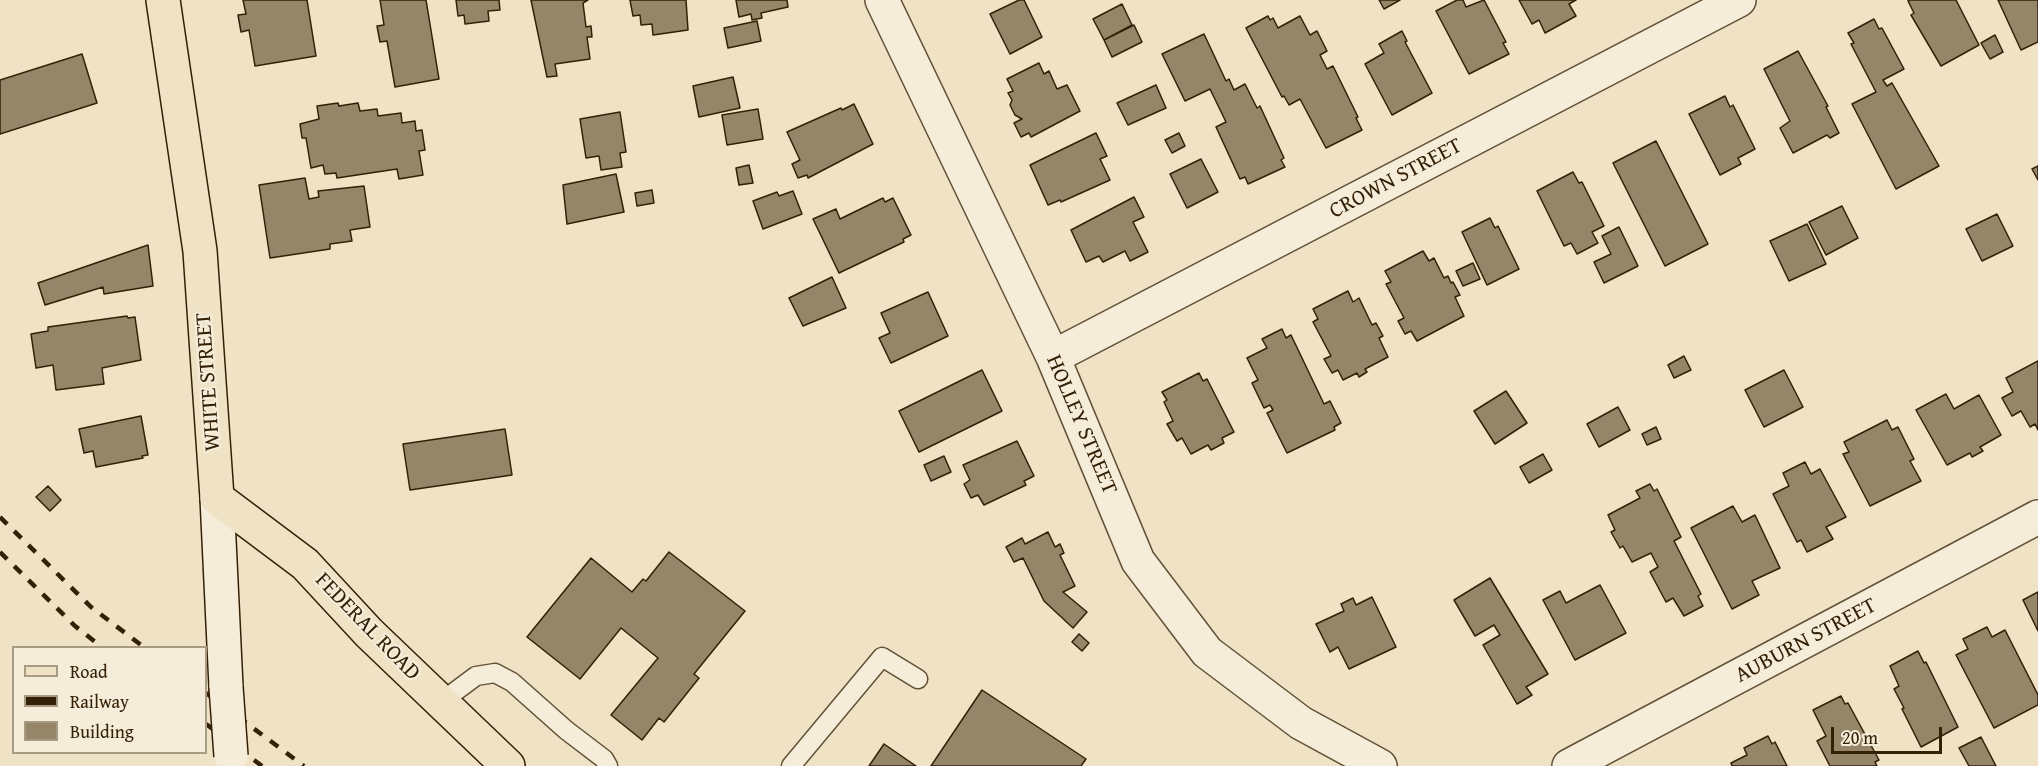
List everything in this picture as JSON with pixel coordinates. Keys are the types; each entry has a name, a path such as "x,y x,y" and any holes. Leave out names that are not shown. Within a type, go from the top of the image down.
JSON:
{"main road":[{"name":"WHITE STREET","path":"163,0 200,251 217,498"},
{"name":"FEDERAL ROAD","path":"217,498 305,564 369,633 508,766"}],"street":[{"name":"HOLLEY STREET","path":"882,0 1053,357 1138,561 1207,652 1300,723 1380,766"},
{"name":"CROWN STREET","path":"1053,357 1739,0"},
{"name":"WHITE STREET","path":"217,498 231,761"},
{"name":"AUBURN STREET","path":"1571,765 2038,518"}],"lane":[{"path":"791,766 882,657 918,679"},
{"path":"441,702 476,676 495,674 513,682 566,730 604,759 608,766"}],"building":[{"path":"243,0 307,0 316,56 255,66 249,30 241,32 238,15 246,14"},
{"path":"380,0 426,0 439,79 395,87 387,41 380,42 377,26 384,25"},
{"path":"456,0 499,0 500,10 488,11 489,21 465,24 464,15 458,16"},
{"path":"531,0 588,0 583,3 586,27 591,26 592,37 587,37 590,59 555,64 557,76 547,77"},
{"path":"630,0 686,0 688,30 653,35 652,24 641,25 640,15 633,16"},
{"path":"736,0 787,0 788,7 761,13 762,18 752,20 751,14 739,17"},
{"path":"1019,0 1024,0 1042,37 1010,54 990,14"},
{"path":"1379,0 1400,0 1384,9"},
{"path":"1457,0 1463,0 1466,7 1484,0 1506,42 1503,43 1509,54 1469,74 1436,11"},
{"path":"1519,0 1576,0 1569,4 1576,16 1545,33 1539,20 1532,24"},
{"path":"1956,0 1979,45 1941,66 1911,15 1914,13 1908,1"},
{"path":"1998,0 2038,0 2038,42 2021,50"},
{"path":"1122,4 1132,25 1104,40 1093,19"},
{"path":"1268,16 1270,20 1273,18 1278,28 1300,16 1310,35 1317,31 1327,51 1320,55 1327,69 1333,66 1362,130 1326,148 1300,99 1289,105 1284,96 1282,97 1246,28"},
{"path":"1874,19 1879,29 1882,28 1904,69 1883,80 1887,86 1892,83 1939,166 1896,189 1852,104 1876,92 1851,44 1854,43 1848,33"},
{"path":"757,21 761,41 728,48 724,28"},
{"path":"1134,25 1142,42 1112,57 1104,40"},
{"path":"1402,31 1407,41 1405,42 1432,93 1392,115 1365,64 1384,53 1379,44"},
{"path":"1204,34 1226,81 1229,79 1234,90 1245,84 1257,108 1260,106 1284,158 1281,160 1285,167 1248,184 1245,177 1240,179 1216,127 1226,122 1210,89 1185,101 1162,54"},
{"path":"1995,35 2003,52 1990,59 1981,43"},
{"path":"1798,51 1828,106 1826,107 1839,133 1830,138 1827,135 1793,153 1780,128 1790,121 1764,69"},
{"path":"82,54 97,103 0,134 0,80"},
{"path":"1039,63 1044,74 1049,71 1057,89 1067,85 1080,111 1031,137 1029,133 1021,137 1014,123 1022,119 1015,115 1010,105 1012,100 1008,93 1013,91 1007,79"},
{"path":"733,77 740,108 699,117 693,86"},
{"path":"1156,85 1166,108 1128,125 1117,103"},
{"path":"1725,96 1730,107 1733,105 1755,149 1738,158 1741,164 1720,175 1689,114"},
{"path":"338,103 339,106 358,103 360,111 377,109 378,116 401,113 402,123 415,121 416,131 422,130 425,150 419,151 423,175 399,179 397,169 337,178 336,173 325,174 323,165 311,168 306,138 302,138 300,124 319,119 317,106"},
{"path":"854,104 873,144 808,178 807,175 798,178 792,164 800,160 787,132"},
{"path":"758,109 763,139 727,145 722,115"},
{"path":"620,112 626,152 620,153 622,167 601,170 599,156 586,158 580,119"},
{"path":"1096,133 1107,156 1100,159 1110,180 1061,202 1060,200 1048,205 1030,165"},
{"path":"1179,133 1185,146 1172,153 1165,140"},
{"path":"1656,141 1708,244 1665,266 1613,163"},
{"path":"1201,159 1218,192 1187,208 1170,174"},
{"path":"749,165 753,183 739,185 736,168"},
{"path":"2038,166 2038,180 2032,169"},
{"path":"1573,172 1579,183 1582,182 1604,226 1592,232 1598,243 1577,254 1571,243 1564,246 1537,191"},
{"path":"616,174 624,212 567,224 563,185"},
{"path":"305,178 309,199 319,197 318,191 364,186 370,227 350,230 352,241 330,244 330,249 270,258 259,185"},
{"path":"652,190 654,203 637,206 635,193"},
{"path":"793,191 802,214 763,229 753,201 777,192 779,196"},
{"path":"1134,197 1144,217 1133,222 1148,252 1130,261 1125,251 1103,262 1099,256 1086,262 1071,230"},
{"path":"883,198 885,202 893,198 911,235 903,239 904,242 839,273 813,219 836,209 840,219"},
{"path":"1842,206 1858,238 1826,255 1809,222"},
{"path":"1997,214 2013,246 1982,261 1966,229"},
{"path":"1490,218 1495,228 1498,226 1519,269 1487,285 1462,232"},
{"path":"1807,224 1826,264 1789,281 1770,241"},
{"path":"1619,227 1638,266 1604,283 1594,262 1611,254 1602,236"},
{"path":"148,245 153,286 104,294 103,287 45,305 38,283"},
{"path":"1423,251 1429,261 1434,258 1444,278 1448,276 1451,283 1453,282 1460,295 1455,297 1464,316 1417,341 1411,331 1405,334 1398,321 1404,318 1386,284 1391,282 1385,271"},
{"path":"1473,263 1480,279 1463,286 1456,271"},
{"path":"832,277 846,308 803,326 789,298"},
{"path":"1348,291 1353,302 1359,298 1372,325 1376,323 1383,336 1379,338 1388,357 1365,369 1367,372 1359,377 1357,373 1343,380 1338,370 1332,373 1324,359 1331,356 1313,322 1318,319 1313,309"},
{"path":"928,292 948,336 891,363 879,338 890,333 881,313"},
{"path":"127,316 128,318 135,317 141,360 102,368 104,384 56,390 53,365 36,368 31,334 48,331 48,327"},
{"path":"1282,329 1286,338 1291,335 1324,404 1330,401 1341,423 1334,427 1335,430 1287,453 1267,413 1273,410 1270,405 1264,408 1252,383 1258,380 1247,358 1267,348 1262,339"},
{"path":"1684,356 1691,370 1674,378 1668,365"},
{"path":"2038,361 2038,430 2035,424 2030,427 2021,411 2012,416 2002,398 2013,392 2006,378"},
{"path":"982,370 1002,411 919,452 899,411"},
{"path":"1784,370 1803,407 1764,427 1745,390"},
{"path":"1199,373 1203,381 1207,379 1234,432 1222,438 1224,443 1211,450 1208,445 1191,454 1182,438 1177,441 1167,424 1173,421 1164,402 1167,400 1162,392"},
{"path":"1506,391 1527,423 1495,444 1474,411"},
{"path":"1946,394 1954,409 1979,395 2001,435 1980,447 1983,451 1972,457 1970,453 1947,465 1916,410"},
{"path":"1618,407 1630,430 1599,447 1587,424"},
{"path":"141,416 148,455 96,467 93,451 84,453 79,429"},
{"path":"1887,420 1892,430 1898,427 1914,459 1910,461 1921,481 1870,506 1843,454 1849,452 1844,442"},
{"path":"1656,427 1661,439 1647,445 1642,434"},
{"path":"505,429 512,475 410,490 403,444"},
{"path":"1017,441 1034,476 1024,481 1026,485 984,505 978,495 971,498 964,484 970,480 963,465"},
{"path":"1543,454 1552,470 1529,483 1520,467"},
{"path":"944,456 951,472 931,481 924,465"},
{"path":"1805,462 1811,474 1820,469 1846,517 1826,527 1833,539 1807,552 1801,540 1797,542 1773,494 1789,486 1783,473"},
{"path":"1650,484 1654,491 1657,489 1681,537 1674,541 1701,594 1698,596 1703,606 1684,616 1673,598 1666,602 1650,572 1658,567 1651,553 1632,562 1623,546 1620,548 1611,532 1615,530 1608,515 1640,498 1636,491"},
{"path":"48,486 61,500 50,511 36,497"},
{"path":"1733,506 1742,522 1755,515 1780,568 1752,581 1759,595 1732,609 1691,528"},
{"path":"1048,532 1055,547 1060,544 1064,553 1060,555 1075,586 1063,592 1087,612 1073,628 1044,601 1023,558 1014,562 1006,547 1022,538 1025,544"},
{"path":"669,552 745,611 694,674 699,678 664,722 659,718 642,740 611,715 658,658 621,628 580,679 527,637 591,558 632,592 643,579 646,581"},
{"path":"1490,578 1548,674 1526,687 1532,695 1517,704 1483,645 1500,635 1494,625 1475,636 1454,600"},
{"path":"1600,585 1626,633 1575,660 1543,600 1560,591 1566,603"},
{"path":"2038,592 2038,631 2023,600"},
{"path":"1372,597 1396,647 1349,669 1338,647 1330,652 1316,624 1344,611 1341,604 1353,598 1356,605"},
{"path":"1987,627 1992,637 2005,630 2038,695 2038,705 1994,728 1956,655 1968,649 1963,639"},
{"path":"1079,634 1089,643 1082,651 1072,642"},
{"path":"1918,651 1924,663 1926,662 1958,727 1921,747 1894,689 1899,686 1890,666"},
{"path":"982,690 1086,759 1081,766 931,766"},
{"path":"1841,696 1845,704 1848,703 1879,760 1875,762 1877,766 1830,766 1817,741 1826,736 1813,710"},
{"path":"1768,736 1772,744 1775,742 1787,766 1732,766 1731,763 1747,755 1744,748"},
{"path":"1981,737 1996,766 1969,766 1959,748"},
{"path":"884,744 916,766 869,766"}],"railway":[{"path":"0,517 91,607 142,646"},
{"path":"0,552 75,626 100,646"},
{"path":"207,694 304,766"},
{"path":"207,725 262,766"}]}
